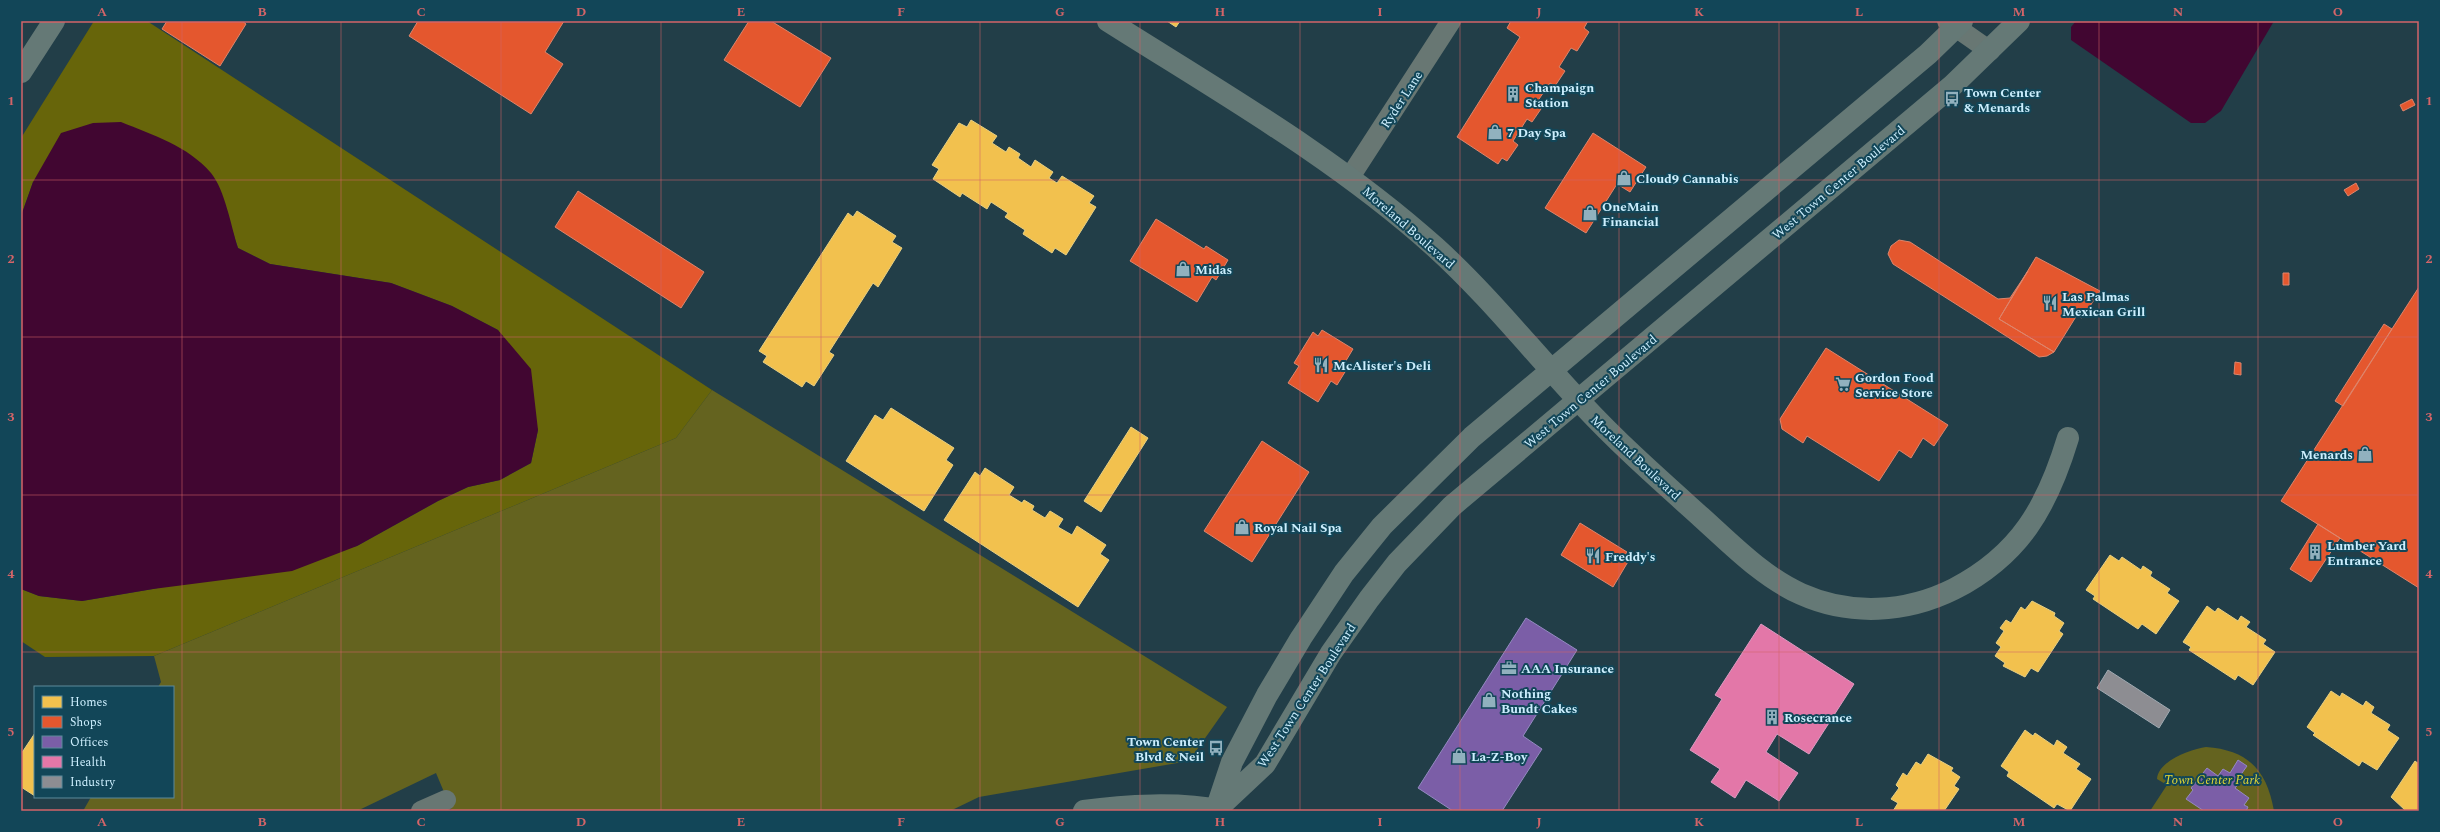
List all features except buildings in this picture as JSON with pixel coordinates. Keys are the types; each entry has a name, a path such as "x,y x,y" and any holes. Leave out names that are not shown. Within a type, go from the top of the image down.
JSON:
{"main road":[{"path":"21,72 54,21"},
{"name":"Moreland Boulevard","path":"1108,21 1271,123 1350,177 1439,250 1552,369 1579,402 1690,507 1773,578 1800,593 1829,604 1850,608 1905,607 1936,598 1988,569 2006,554 2026,532 2051,488 2068,438"},
{"name":"West Town Center Boulevard","path":"1218,811 1265,764 1331,652 1369,599 1398,563 1452,506 1579,402 1953,85 2020,21"},
{"name":"West Town Center Boulevard","path":"1218,811 1232,762 1267,695 1301,638 1344,573 1382,526 1472,437 1928,54 1955,23"},
{"path":"1084,811 1113,807 1218,811"}],"street":[{"name":"Ryder Lane","path":"1350,177 1452,21"},
{"path":"1955,23 1990,51"},
{"path":"421,811 446,800"}],"green space":[{"path":"712,390 1227,707 1189,761 979,797 950,811 452,811 436,773 357,811 83,811 90,798 174,798 174,686 159,686 161,682 154,656 676,438"},
{"name":"Town Center Park","path":"2206,747 2233,752 2253,765 2266,784 2274,811 2150,811 2167,785 2157,779 2163,767 2169,761 2184,753"}],"shaded area":[{"path":"94,21 147,21 712,390 676,438 154,656 45,657 21,641 21,589 39,596 82,601 153,589 357,546 438,501 468,487 500,480 531,463 538,430 498,330 452,306 391,283 270,264 238,248 221,195 33,182 21,216 21,138"},
{"path":"2076,21 2274,21 2221,111 2205,123 2191,123 2071,40 2071,27"},
{"path":"121,122 181,148 192,155 211,173 216,180 224,198 238,248 270,264 391,283 452,306 498,330 531,369 538,430 531,463 500,480 468,487 438,501 357,546 292,571 153,589 82,601 39,596 21,589 21,216 33,182 61,133 93,123"}],"place":[{"name":"Champaign Station","path":"1513,94"},
{"name":"Town Center & Menards","path":"1952,99"},
{"name":"7 Day Spa","path":"1495,132"},
{"name":"Cloud9 Cannabis","path":"1624,178"},
{"name":"OneMain Financial","path":"1590,213"},
{"name":"Midas","path":"1183,269"},
{"name":"Las Palmas Mexican Grill","path":"2050,303"},
{"name":"McAlister's Deli","path":"1321,365"},
{"name":"Gordon Food Service Store","path":"1843,384"},
{"name":"Menards","path":"2365,454"},
{"name":"Royal Nail Spa","path":"1242,527"},
{"name":"Lumber Yard Entrance","path":"2315,552"},
{"name":"Freddy's","path":"1593,556"},
{"name":"AAA Insurance","path":"1509,668"},
{"name":"Nothing Bundt Cakes","path":"1489,700"},
{"name":"Rosecrance","path":"1772,717"},
{"name":"Town Center Blvd & Neil","path":"1216,748"},
{"name":"La-Z-Boy","path":"1459,756"}]}
